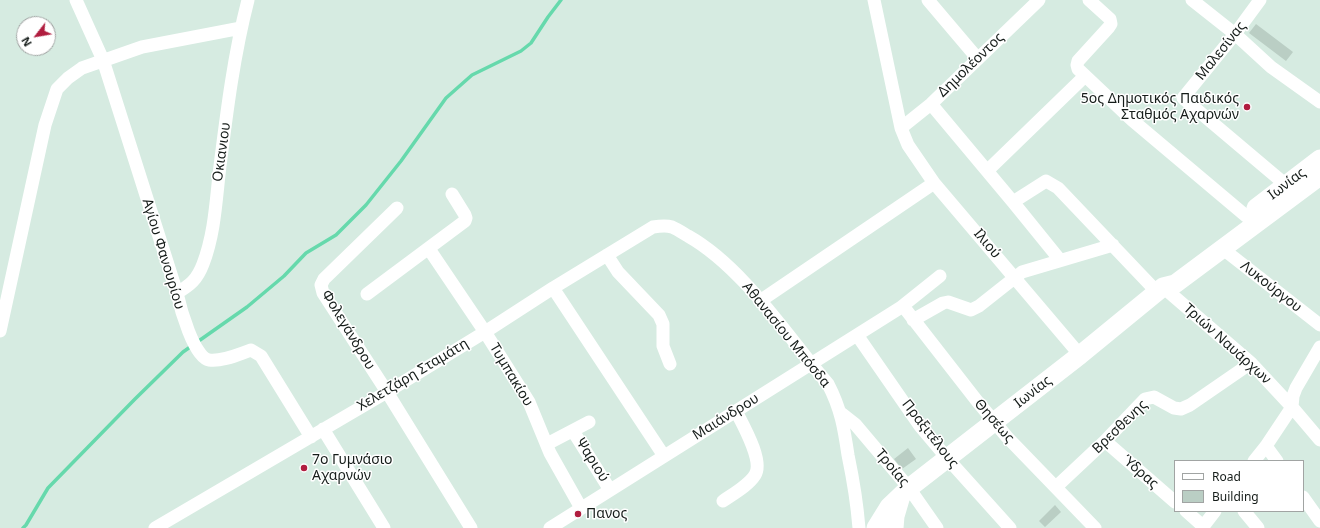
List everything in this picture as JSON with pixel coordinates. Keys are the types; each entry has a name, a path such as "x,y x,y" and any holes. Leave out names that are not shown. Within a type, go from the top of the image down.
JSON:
{"main road":[{"name":"Ιωνίας","path":"875,528 889,507 905,492 1080,355 1160,290 1175,284 1223,249 1290,189 1320,159"},
{"name":"Ιωνίας","path":"1160,290 1169,275 1246,216 1290,189 1320,176"},
{"path":"894,528 895,516 905,492"}],"street":[{"name":"Αγίου Φανουρίου","path":"76,0 102,60 177,293 183,317 197,349 202,357 209,360 223,359 251,350 261,356 311,437"},
{"name":"Οκιανιου","path":"177,293 192,284 202,266 211,237 241,28 248,0"},
{"name":"Ιλιού","path":"874,0 901,128 908,145 934,182 1080,355"},
{"path":"928,0 978,59"},
{"name":"Δημολέοντος","path":"901,128 931,104 1039,0"},
{"path":"1089,0 1110,19 1111,24 1078,61 1078,69 1132,120 1246,216"},
{"path":"1192,0 1235,34 1271,67 1294,85 1320,102"},
{"name":"Μαλεσίνας","path":"1260,0 1235,34 1183,98 1290,189"},
{"path":"0,331 45,125 57,89 72,74 82,68 102,60 142,47 241,28"},
{"path":"987,171 1085,76"},
{"path":"931,104 1060,260"},
{"name":"Τριών Ναυάρχων","path":"1013,202 1046,181 1058,188 1113,245 1160,290 1251,363 1320,440"},
{"path":"760,301 934,182"},
{"path":"367,294 465,221 465,215 452,194"},
{"name":"Φολεγάνδρου","path":"397,208 324,279 321,285 323,293 387,392 471,528"},
{"name":"Χελετζάρη Σταμάτη","path":"155,528 387,392 653,227 671,227"},
{"name":"Αθανασίου Μπόσδα","path":"671,227 697,241 722,260 760,301 828,384 841,413 856,498 859,528"},
{"path":"913,320 943,303 948,302 971,310 1016,278 1022,272 1113,245"},
{"name":"Τυμπακίου","path":"428,249 485,332 529,402 555,463 581,508"},
{"name":"Λυκούργου","path":"1223,249 1320,325"},
{"path":"607,255 618,272 659,315 663,324 663,346 670,364"},
{"name":"Μαιάνδρου","path":"550,528 901,307 940,276"},
{"path":"553,288 664,456"},
{"name":"Θησέως","path":"901,307 994,422 1095,528"},
{"name":"Πραξιτέλους","path":"857,335 920,426 1010,528"},
{"path":"1255,460 1292,407 1293,396 1296,388 1320,347"},
{"name":"Βρεσθενης","path":"1056,487 1105,442 1145,399 1154,397 1174,408 1181,408 1190,405 1251,363"},
{"path":"723,501 754,477 758,469 749,436 736,411"},
{"name":"Τροίας","path":"841,413 854,424 905,492 937,528"},
{"path":"547,444 589,422"},
{"path":"323,429 384,528"},
{"name":"Ψαριού","path":"573,431 610,490"},
{"name":"Ύδρας","path":"1105,442 1174,501"},
{"path":"1266,446 1276,460"},
{"name":"Αθανασίου Μπόσδα","path":"856,498 875,528"},
{"path":"1304,498 1320,521"},
{"path":"1187,512 1203,527 1214,512"},
{"path":"1245,512 1258,528"}],"building":[{"path":"1256,24 1293,52 1286,61 1249,33"},
{"path":"908,448 916,459 902,469 894,459"},
{"path":"1055,505 1061,512 1045,527 1039,521"}],"waterway":[{"path":"23,528 48,488 135,399 183,352 247,307 284,276 306,253 336,235 366,205 401,161 446,98 472,75 521,51 531,43 561,0"}],"place":[{"name":"5ος Δημοτικός Παιδικός Σταθμός Αχαρνών","path":"1247,107"},
{"name":"7ο Γυμνάσιο Αχαρνών","path":"304,468"},
{"name":"Πανος","path":"578,514"}]}
